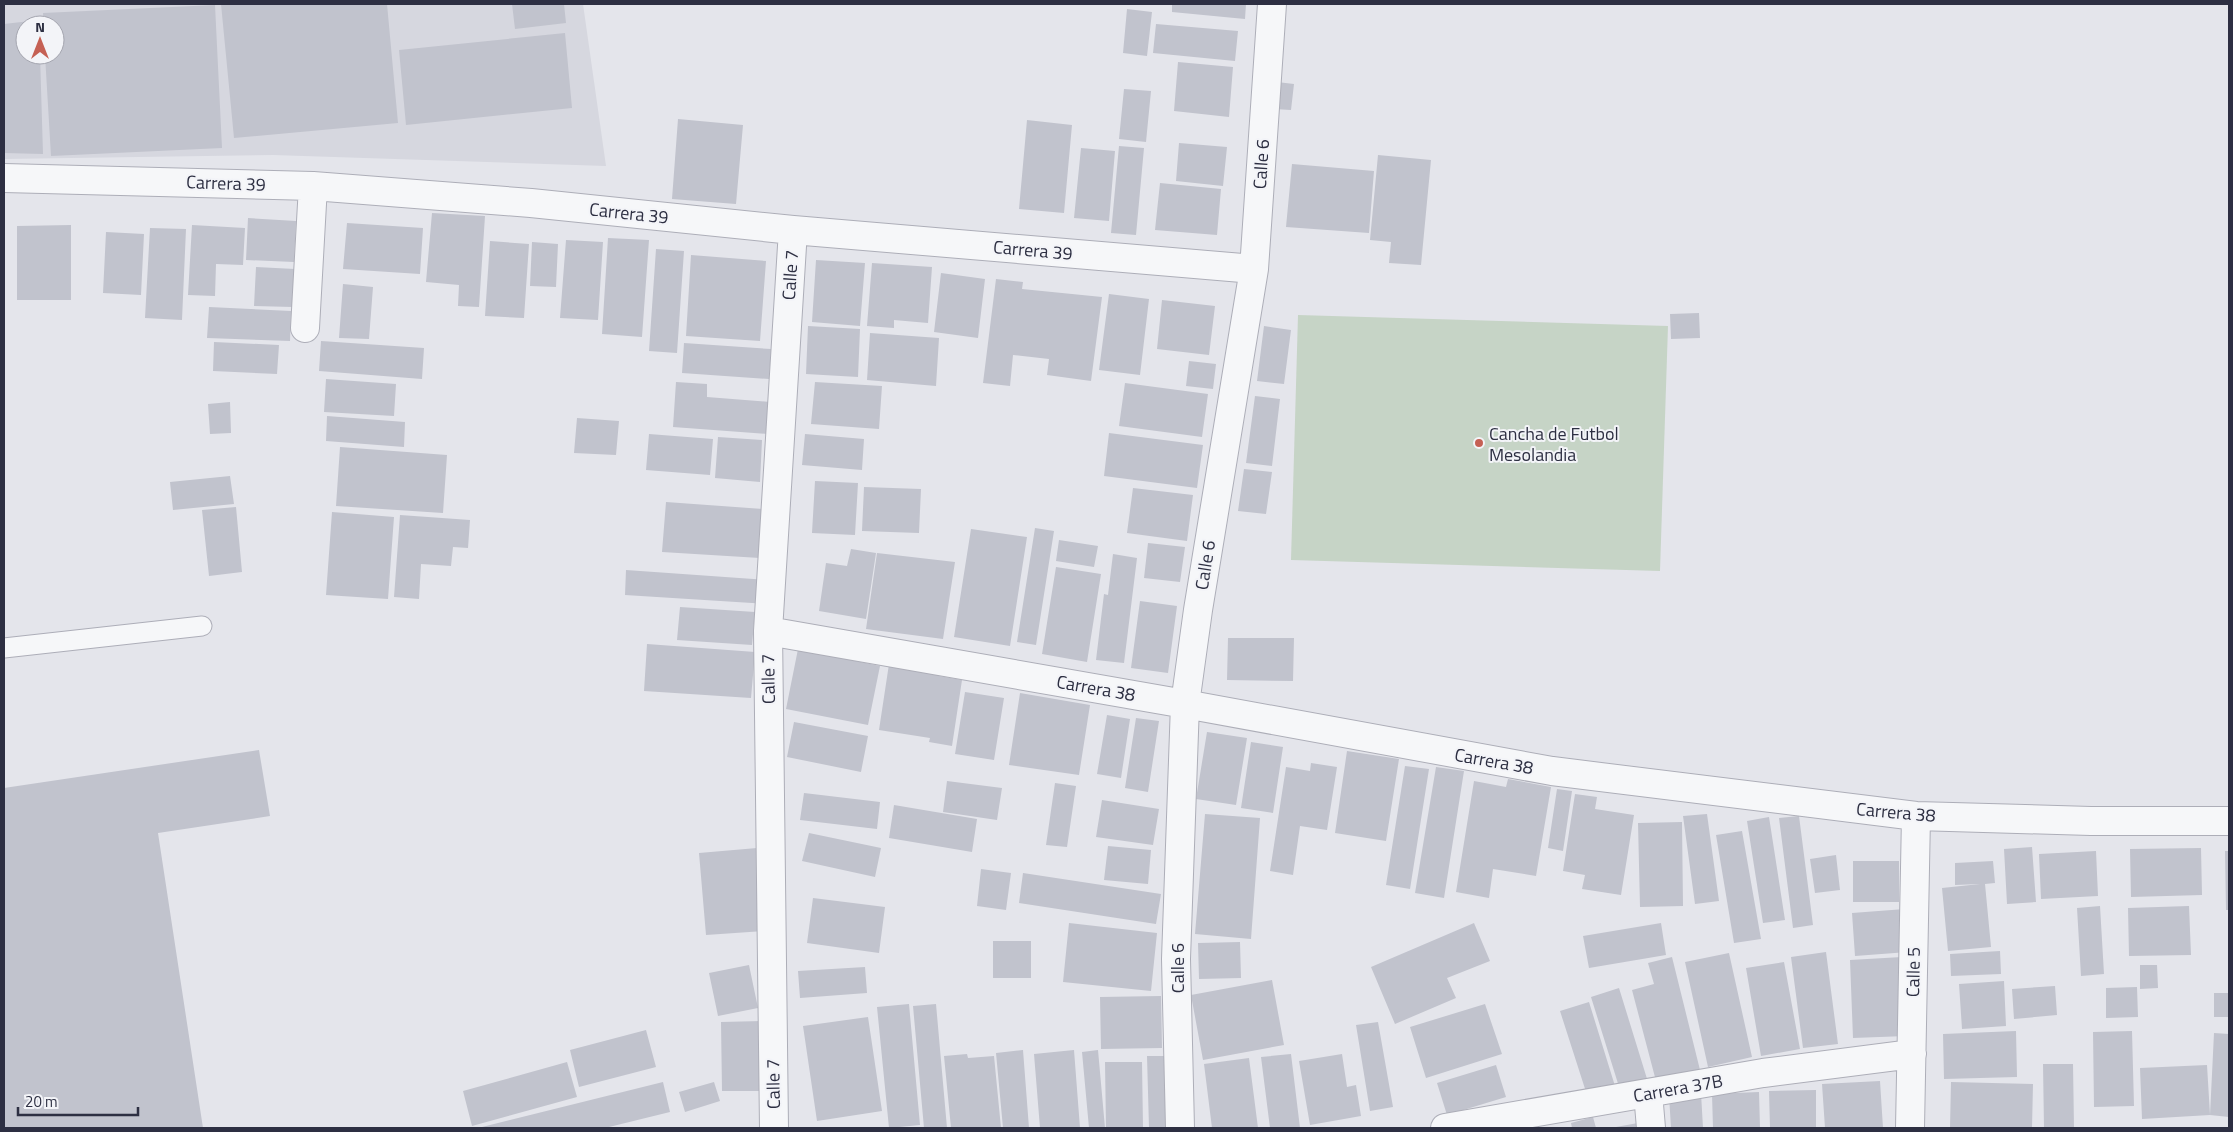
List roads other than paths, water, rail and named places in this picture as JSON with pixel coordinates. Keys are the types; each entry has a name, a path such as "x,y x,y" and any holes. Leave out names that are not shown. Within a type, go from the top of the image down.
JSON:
{"street":[{"name":"Calle 6","path":"1180,1128 1176,958 1185,704 1198,610 1254,269 1272,4"},
{"name":"Carrera 39","path":"4,178 313,186 531,203 793,230 1254,269"},
{"path":"306,328 313,186"},
{"name":"Calle 7","path":"774,1128 768,630 793,230"},
{"name":"Carrera 38","path":"768,630 1552,771 1916,816 2091,821 2229,821"},
{"name":"Calle 5","path":"1910,1128 1916,816"},
{"name":"Carrera 37B","path":"1445,1128 1772,1072 1912,1054"},
{"path":"1648,1094 1651,1128"}],"lane":[{"path":"4,648 202,626"}],"place":[{"name":"Cancha de Futbol Mesolandia","path":"1479,443"}]}
